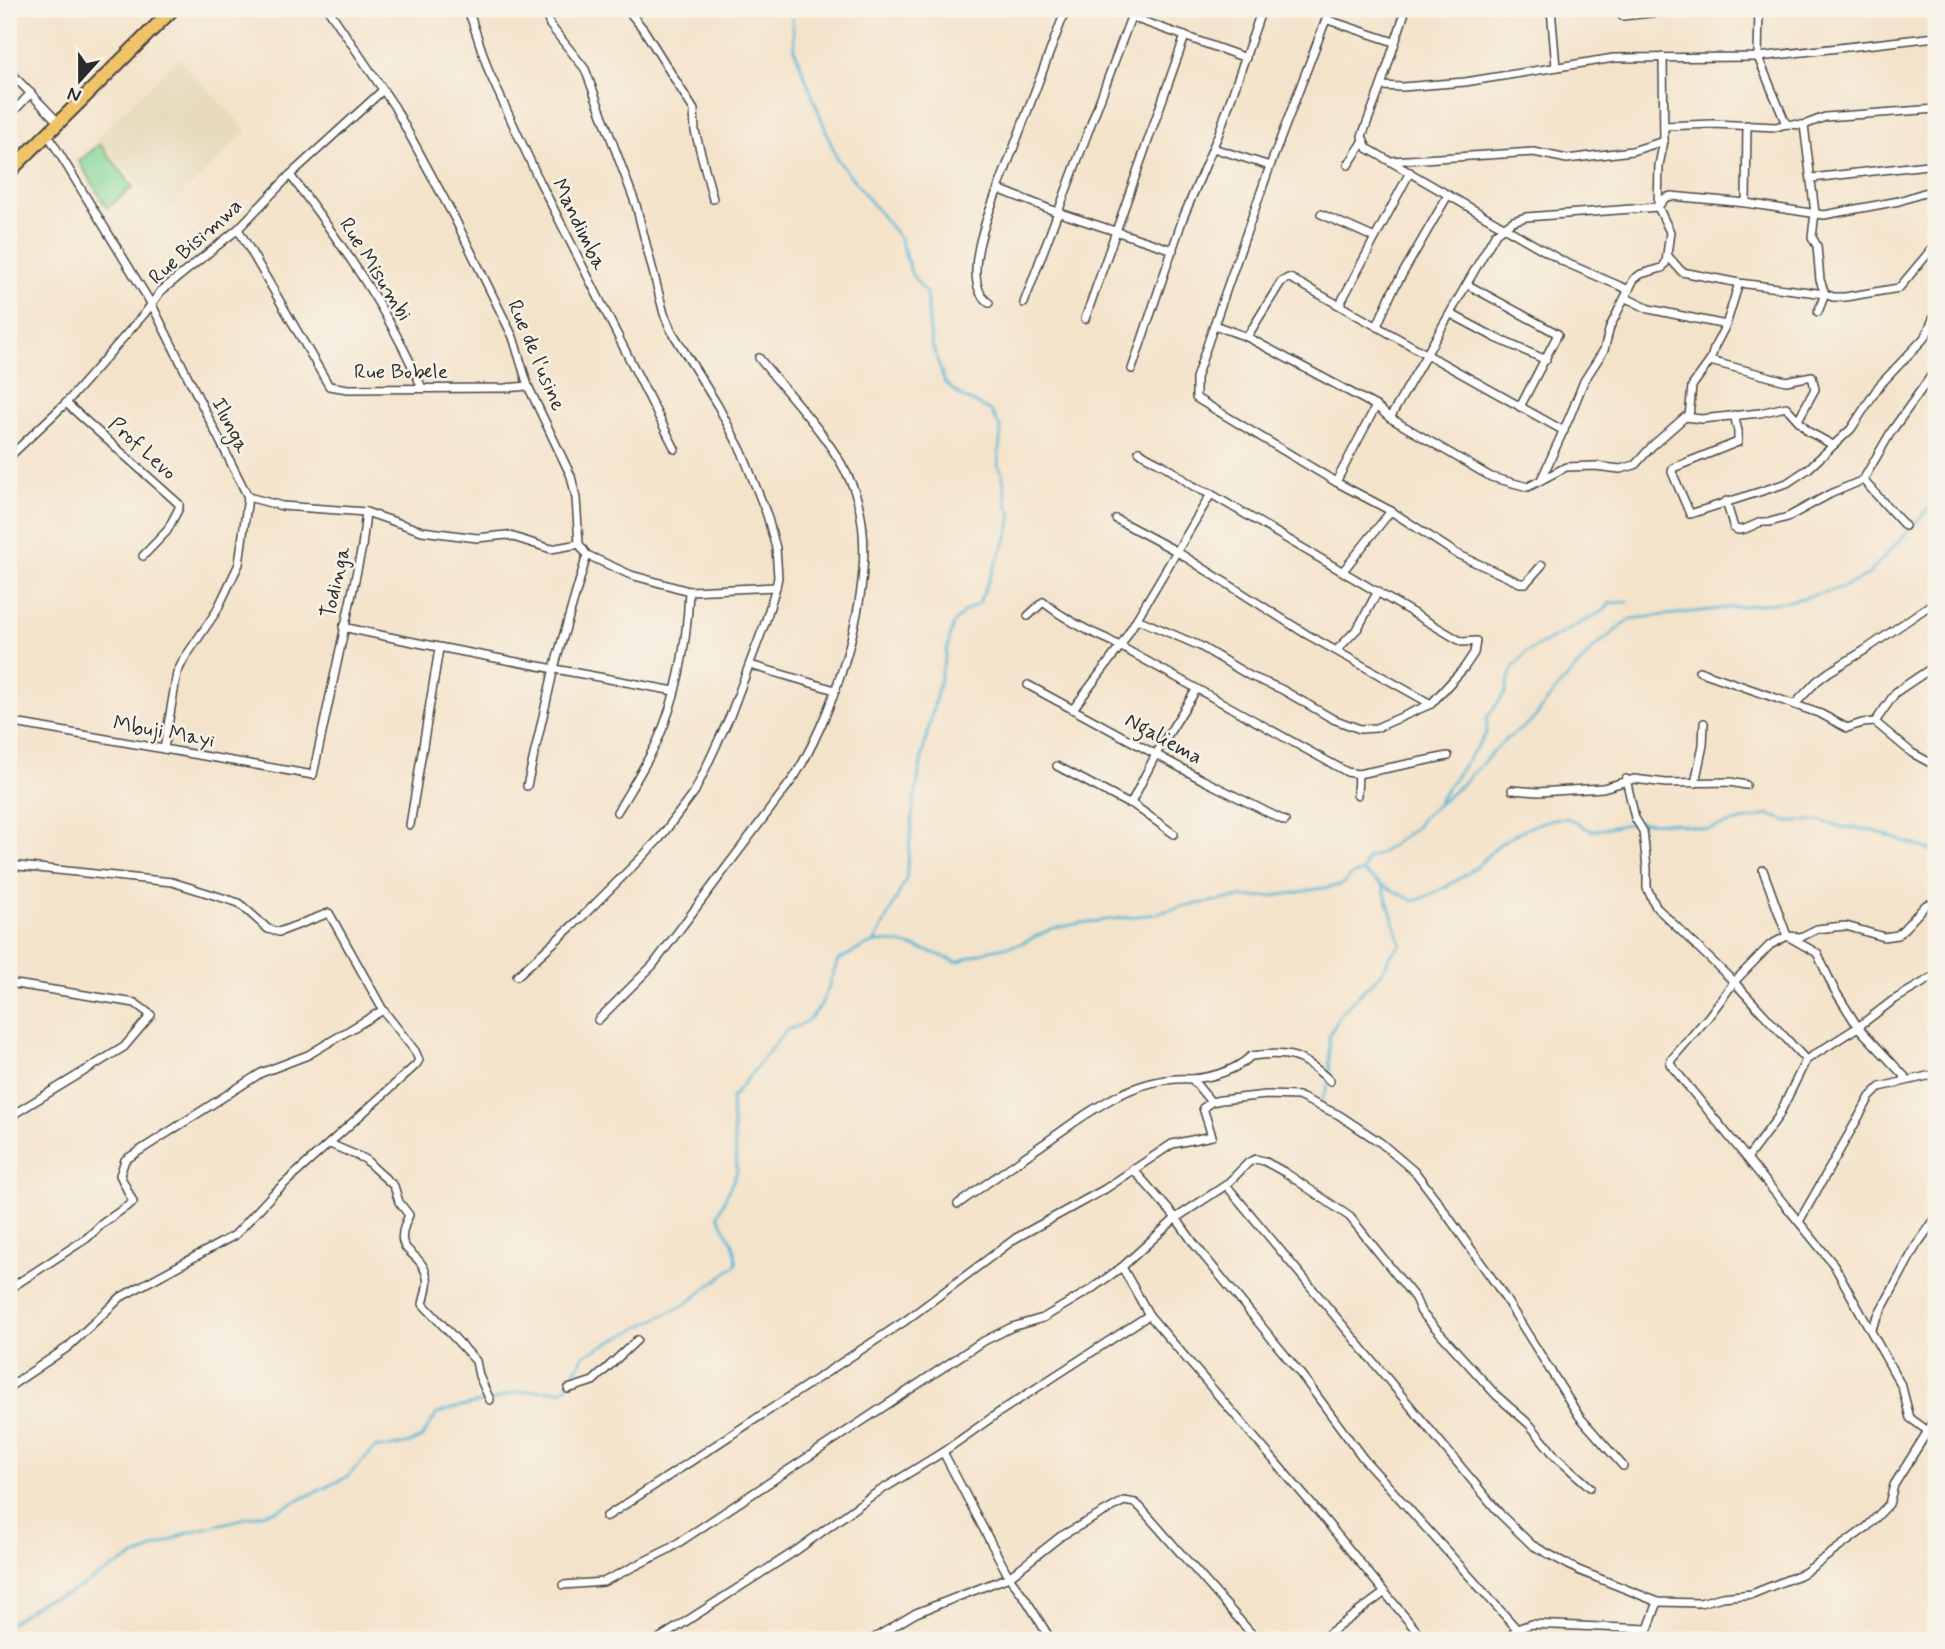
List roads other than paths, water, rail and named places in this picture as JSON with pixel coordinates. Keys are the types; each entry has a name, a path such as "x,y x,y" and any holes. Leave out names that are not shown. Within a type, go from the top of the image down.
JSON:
{"highway":[{"path":"9,172 173,9"}],"street":[{"name":"Rue de l'usine","path":"328,9 383,90 461,230 513,337 528,386 571,476 576,498 579,544"},
{"name":"Mandimba","path":"465,9 471,18 489,72 537,176 675,449"},
{"path":"517,976 642,859 682,811 695,791 730,716 750,665 778,577 776,548 767,515 730,429 664,314 636,205 584,69 550,25 544,9"},
{"path":"628,9 694,110 695,131 713,199"},
{"path":"989,303 980,296 976,288 982,234 1066,9"},
{"path":"1024,303 1135,9"},
{"path":"1132,369 1183,218 1213,148 1262,9"},
{"path":"1331,9 1270,166 1214,325 1196,378 1196,398 1336,482 1391,511 1457,554 1520,583 1526,583 1542,565"},
{"path":"1406,9 1362,136 1367,148 1502,228 1627,294 1649,309 1726,325"},
{"path":"1551,9 1556,66"},
{"path":"1622,16 1689,9"},
{"path":"1759,9 1758,57 1786,124"},
{"path":"1131,17 1246,58"},
{"path":"1328,20 1394,42"},
{"path":"1085,319 1185,36"},
{"path":"1381,86 1465,82 1614,58 1758,57 1936,37"},
{"path":"1540,481 1584,381 1604,351 1610,327 1634,279 1662,268 1667,255 1670,232 1658,207 1659,165 1664,141 1663,57"},
{"path":"9,71 59,124"},
{"name":"Rue Bisimwa","path":"9,457 66,403 152,305 161,291 238,229 290,174 383,90"},
{"path":"9,116 31,93"},
{"path":"1664,126 1713,124 1776,127 1786,124 1804,125 1825,117 1936,109"},
{"path":"1746,203 1747,125"},
{"path":"1804,125 1815,214 1812,237 1817,246 1820,280 1825,294 1818,312"},
{"name":"Ilunga","path":"48,135 152,305 248,497"},
{"path":"1389,161 1534,152 1567,159 1632,151 1664,141"},
{"path":"1348,165 1363,142"},
{"path":"1213,148 1270,166"},
{"path":"1812,178 1936,164"},
{"path":"1340,304 1410,172"},
{"name":"Rue Misumbi","path":"290,174 345,250 408,355 422,388"},
{"path":"998,189 1057,212 1173,250"},
{"path":"1390,418 1496,233 1513,221 1526,217 1658,207 1665,198 1671,196 1832,215 1936,189"},
{"path":"1377,326 1392,292 1448,195"},
{"path":"1321,214 1374,237"},
{"name":"Rue Bobele","path":"238,229 329,386 348,389 528,386"},
{"path":"1667,255 1682,272 1845,297 1899,288 1936,244"},
{"path":"1247,337 1281,282 1288,278 1340,304 1564,430"},
{"path":"1689,417 1692,386 1710,361 1714,346 1726,325 1738,282"},
{"path":"1468,285 1558,334 1520,407"},
{"path":"1734,415 1738,442 1673,468 1672,472 1690,513 1787,483 1808,469 1851,429 1879,386 1926,336 1936,311"},
{"path":"1451,314 1546,360"},
{"path":"1214,325 1247,337 1376,406 1390,418 1498,480 1528,487 1574,466 1620,469 1635,466 1685,417 1701,419 1786,407 1816,437 1833,445"},
{"path":"598,1020 653,965 795,776 813,747 835,690 859,603 865,551 853,487 837,457 759,358"},
{"path":"1710,361 1786,382 1812,376 1815,389 1798,420"},
{"path":"1726,502 1734,528 1738,530 1788,517 1863,480 1891,432 1936,369"},
{"name":"Prof Levo","path":"66,403 179,504 167,531 143,556"},
{"path":"1336,482 1376,406"},
{"path":"1137,619 1200,646 1250,676 1281,689 1334,719 1360,729 1376,728 1431,704 1464,668 1474,653 1476,641 1462,642 1211,494 1193,488 1168,468 1139,451"},
{"path":"1863,480 1905,526"},
{"path":"1073,709 1120,647 1211,494"},
{"path":"164,749 177,673 216,612 239,564 248,497 286,506 366,512 422,531 477,538 507,536 551,549 579,544 587,555 631,575 690,591 776,587"},
{"path":"1343,571 1391,511"},
{"name":"Todinga","path":"313,775 362,547 366,512"},
{"path":"1116,519 1176,551 1269,612 1431,704"},
{"path":"527,786 554,668 587,555"},
{"path":"617,812 657,741 668,713 684,643 690,591"},
{"path":"1336,650 1358,628 1378,591"},
{"path":"1795,705 1823,676 1919,615 1936,601"},
{"path":"1028,616 1042,602 1074,621 1080,628 1120,647 1347,772 1359,774 1448,756"},
{"path":"343,628 439,649 674,691"},
{"path":"410,825 439,649"},
{"path":"750,665 835,690"},
{"path":"1875,722 1896,692 1936,665"},
{"path":"1699,671 1821,714 1847,728 1875,722 1912,753 1936,766"},
{"name":"Ngaliema","path":"1028,685 1285,821"},
{"path":"1131,803 1156,754 1196,690"},
{"name":"Mbuji Mayi","path":"9,722 313,775"},
{"path":"1695,783 1703,745 1704,723"},
{"path":"1057,766 1131,803 1174,834"},
{"path":"1357,795 1359,774"},
{"path":"1626,779 1635,818 1643,831 1647,888 1656,907 1734,982 1805,1060"},
{"path":"1512,790 1538,792 1603,788 1626,779 1666,783 1730,782 1746,785"},
{"path":"9,865 172,882 239,903 268,929 279,932 329,912 383,1010 419,1060 273,1194 235,1235 121,1297 68,1347 9,1387"},
{"path":"1763,870 1787,936 1817,953 1834,989 1858,1027 1907,1079"},
{"path":"1936,902 1926,905 1898,935 1872,936 1846,926 1817,929 1801,937 1787,936 1770,945 1734,982 1670,1064 1800,1220 1834,1265 1902,1387 1910,1418 1928,1431 1936,1449"},
{"path":"1748,1157 1778,1117 1805,1060 1858,1027 1892,1001 1936,977"},
{"path":"9,983 135,1003 151,1015 124,1047 9,1117"},
{"path":"9,1289 87,1238 133,1202 120,1175 125,1160 261,1073 308,1055 383,1010"},
{"path":"958,1204 1104,1101 1142,1085 1179,1078 1218,1075 1243,1064 1251,1056 1273,1054 1302,1058 1330,1081"},
{"path":"1800,1220 1870,1097 1880,1087 1936,1074"},
{"path":"1192,1079 1211,1102"},
{"path":"606,1517 905,1321 1016,1238 1105,1189 1172,1144 1212,1136 1202,1108 1211,1102 1266,1095 1306,1098 1339,1115 1381,1143 1416,1173 1498,1287 1579,1416 1623,1466"},
{"path":"330,1144 365,1159 394,1186 399,1202 409,1215 402,1230 402,1241 410,1254 422,1262 428,1280 423,1304 475,1361 490,1400"},
{"path":"563,1585 603,1582 669,1549 980,1343 1012,1327 1042,1318 1090,1290 1122,1267 1176,1218 1226,1185 1249,1162 1256,1160 1264,1161 1316,1192 1350,1217 1415,1298 1421,1312 1496,1395 1590,1488"},
{"path":"1133,1169 1176,1218 1303,1377 1363,1458 1517,1629"},
{"path":"1226,1185 1500,1516 1532,1545 1578,1570 1658,1602 1700,1603 1722,1597 1752,1594 1804,1573 1867,1527 1889,1504 1894,1485 1936,1418"},
{"path":"1871,1329 1916,1246 1936,1218"},
{"path":"1122,1267 1149,1315 1424,1640"},
{"path":"657,1640 1149,1315"},
{"path":"568,1389 593,1381 637,1340"},
{"path":"943,1452 1009,1577 1051,1640"},
{"path":"871,1640 916,1612 1009,1577 1061,1536 1124,1501 1140,1507 1257,1640"},
{"path":"1320,1640 1384,1592"},
{"path":"1507,1640 1517,1629 1531,1624 1648,1629 1658,1602"}],"waterway":[{"path":"792,19 795,51 837,159 900,239 912,275 926,293 931,342 945,383 961,396 991,411 1001,429 998,465 1002,472 1007,503 1012,512 1009,533 979,603 964,612 953,624 922,757 913,809 906,879 875,942"},
{"path":"1363,872 1367,859 1381,853 1416,827 1423,817 1462,784 1503,742 1533,720 1595,647 1630,619 1790,601 1841,588 1867,576 1936,500"},
{"path":"1438,801 1486,734 1487,718 1505,693 1512,669 1527,652 1603,611 1610,603 1629,602"},
{"path":"1363,872 1414,901 1461,877 1517,833 1557,818 1572,820 1593,831 1638,822 1673,823 1707,829 1768,815 1788,821 1822,821 1842,827 1871,830 1936,852"},
{"path":"9,1624 42,1601 68,1594 122,1563 189,1532 278,1510 347,1477 376,1447 392,1447 421,1438 437,1414 511,1394 563,1390 584,1355 686,1304 736,1265 733,1245 718,1215 737,1171 731,1099 786,1030 798,1026 815,1013 826,994 838,960 873,943 891,942 915,947 957,962 990,950 1020,944 1051,929 1155,914 1184,906 1235,898 1275,896 1341,885 1352,875 1363,872"},
{"path":"1320,1105 1330,1081 1329,1036 1341,1013 1382,972 1390,956 1401,944 1383,887"}]}
